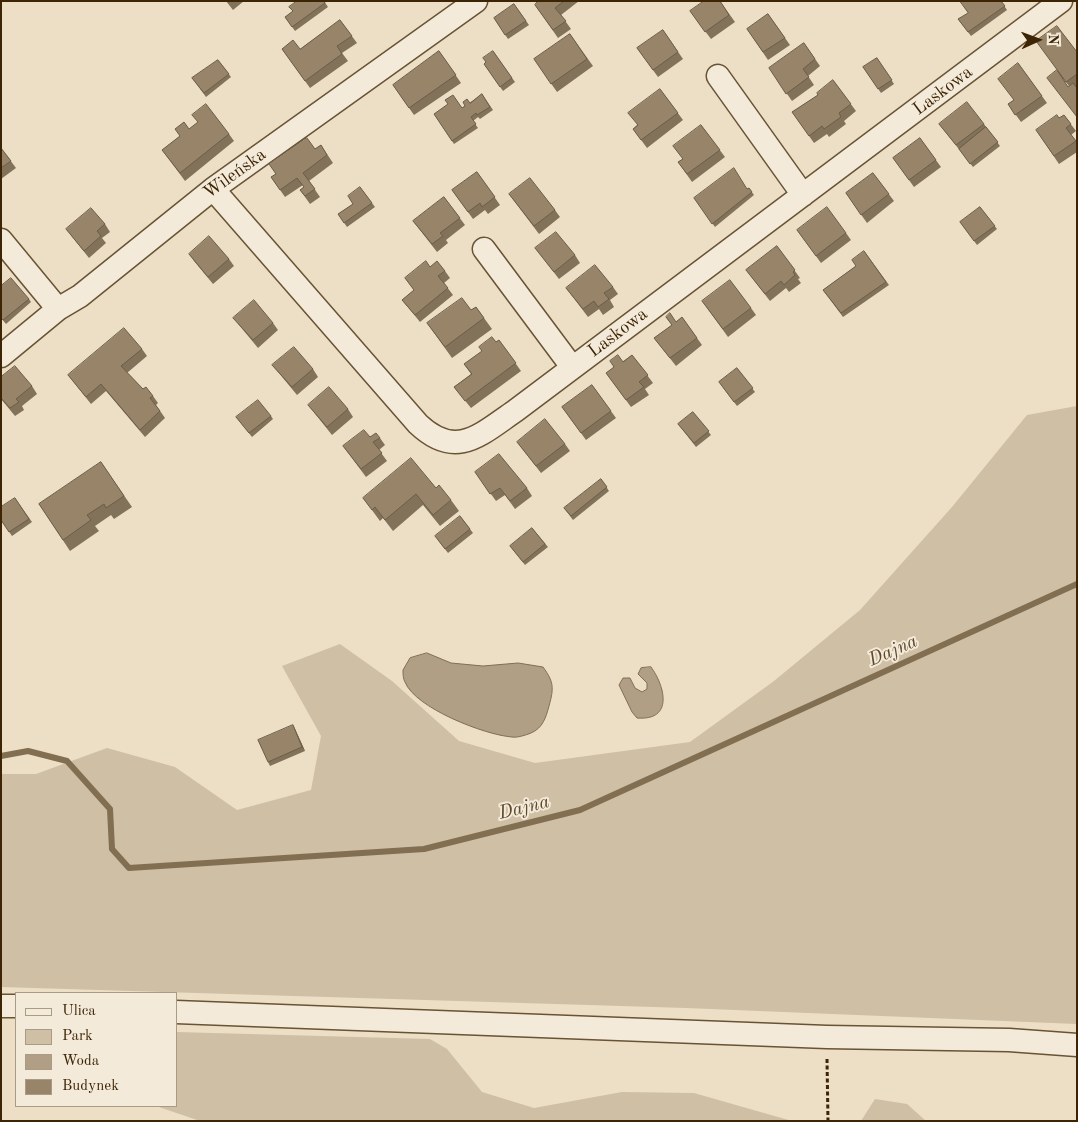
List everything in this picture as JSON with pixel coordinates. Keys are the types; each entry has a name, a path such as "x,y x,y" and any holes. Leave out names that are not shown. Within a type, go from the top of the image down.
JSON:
{"street":[{"name":"Wileńska","path":"1,356 58,309 80,296 213,189 476,1"},
{"name":"Laskowa","path":"213,189 431,437 445,442 463,443 478,436 572,367 1057,2"},
{"path":"718,76 802,195"},
{"path":"1,240 58,309"},
{"path":"484,249 572,367"},
{"path":"1,1006 15,1006"},
{"path":"178,1012 827,1036 1009,1040 1077,1045"}],"path":[{"path":"827,1036 828,1121"}],"green space":[{"path":"1077,406 1077,1024 686,1008 1,987 1,774 36,774 107,748 175,767 237,810 311,790 321,736 282,666 340,644 392,681 459,741 535,763 690,742 774,681 860,610 952,507 1027,415"},
{"path":"178,1032 430,1039 447,1049 482,1092 534,1108 622,1092 694,1093 792,1121 200,1121 159,1107 178,1107"},
{"path":"875,1099 907,1104 926,1121 861,1121"}],"water":[{"path":"427,653 451,663 483,666 518,663 543,667 551,681 552,694 543,722 531,733 512,737 469,726 436,710 411,692 403,678 403,670 410,658"},
{"path":"651,667 660,683 663,701 657,714 637,718 632,712 619,685 623,678 630,678 635,688 642,692 647,689 647,683 638,674 641,668"}],"building":[{"path":"297,1 324,1 325,3 292,27 285,17 293,11 289,7"},
{"path":"538,1 564,1 555,8 566,21 553,30 535,5"},
{"path":"704,1 720,1 729,15 705,32 690,11"},
{"path":"960,1 1001,1 1005,6 968,32 958,19 968,13"},
{"path":"514,4 526,21 505,35 494,18"},
{"path":"768,14 785,38 763,52 747,29"},
{"path":"340,20 352,36 337,46 342,54 305,81 282,49 293,40 300,49"},
{"path":"1057,26 1077,52 1077,74 1066,82 1036,41"},
{"path":"663,30 678,52 653,70 637,48"},
{"path":"570,34 587,59 551,84 534,59"},
{"path":"804,43 815,59 803,69 809,77 786,94 769,68"},
{"path":"439,51 456,75 409,108 393,85"},
{"path":"493,51 512,78 500,87 484,64 486,62 483,58"},
{"path":"877,58 892,80 878,89 863,67"},
{"path":"218,60 229,74 204,93 192,78"},
{"path":"1018,63 1042,96 1015,115 1008,104 1014,100 998,79"},
{"path":"1057,70 1068,87 1073,83 1077,88 1077,117 1047,78"},
{"path":"833,80 851,104 839,113 841,117 824,129 822,126 809,136 792,112 818,95 817,93"},
{"path":"660,89 678,113 641,140 633,129 638,125 628,113"},
{"path":"482,94 490,107 471,117 476,124 452,141 434,114 448,104 445,100 453,95 462,108 465,106 463,102 467,99 470,103"},
{"path":"967,102 984,124 956,145 939,124"},
{"path":"206,104 229,134 180,173 162,150 180,136 175,129 184,122 189,129 198,122 192,115"},
{"path":"1057,115 1059,118 1064,115 1071,124 1066,128 1076,141 1054,156 1036,130"},
{"path":"701,125 720,150 687,174 678,162 683,159 673,146"},
{"path":"986,127 998,142 970,164 959,149"},
{"path":"307,138 315,149 321,145 327,155 303,173 315,189 305,196 300,190 304,187 297,178 280,190 271,177 276,174 269,164"},
{"path":"920,138 936,160 909,180 893,158"},
{"path":"1,148 11,161 1,168"},
{"path":"734,168 747,189 749,188 752,192 712,224 694,198"},
{"path":"477,172 495,197 482,207 480,203 468,212 452,190"},
{"path":"873,173 889,194 861,215 846,193"},
{"path":"530,178 555,210 534,226 509,194"},
{"path":"360,187 372,203 344,223 338,214 353,204 348,196"},
{"path":"444,197 460,218 440,233 443,236 432,244 413,221"},
{"path":"827,207 846,233 816,256 797,230"},
{"path":"980,207 995,226 974,241 960,222"},
{"path":"91,208 105,224 97,231 101,236 84,251 66,229"},
{"path":"556,232 575,255 554,272 535,248"},
{"path":"209,236 229,259 208,277 189,254"},
{"path":"777,246 795,270 793,272 795,275 784,285 781,281 765,294 746,270"},
{"path":"864,251 886,282 841,313 823,290 856,266 852,260"},
{"path":"426,261 430,267 437,261 445,271 438,276 448,288 415,315 402,300 414,290 405,278"},
{"path":"595,265 613,287 604,293 609,299 598,307 594,301 583,309 566,288"},
{"path":"11,278 29,299 3,320 1,318 1,286"},
{"path":"730,280 751,308 723,329 702,301"},
{"path":"462,298 471,310 476,307 484,318 445,347 427,323"},
{"path":"254,300 273,323 253,340 233,318"},
{"path":"670,313 676,322 682,317 697,338 670,358 654,338 672,325 666,317"},
{"path":"124,328 142,349 121,366 143,389 146,387 153,396 150,398 160,411 140,430 101,384 86,397 68,375"},
{"path":"492,337 496,342 499,340 516,363 465,401 454,387 472,374 464,364 482,351 479,347"},
{"path":"294,347 313,369 292,387 272,365"},
{"path":"618,355 623,362 632,355 648,375 639,382 644,387 626,400 606,373 614,367 610,361"},
{"path":"15,366 32,386 16,399 19,402 10,408 1,398 1,377"},
{"path":"737,368 753,388 734,402 719,382"},
{"path":"592,385 611,411 581,433 562,407"},
{"path":"329,387 348,409 327,427 308,405"},
{"path":"258,400 271,416 249,433 236,417"},
{"path":"693,412 709,431 694,443 678,424"},
{"path":"545,419 565,444 536,466 517,442"},
{"path":"364,430 370,437 376,433 380,438 373,442 382,453 361,469 343,446"},
{"path":"499,454 527,488 510,501 500,488 490,494 475,472"},
{"path":"411,458 436,488 439,485 451,500 433,515 416,494 385,520 375,507 372,510 363,498"},
{"path":"101,462 124,496 106,508 104,504 87,515 91,520 63,540 39,504"},
{"path":"601,479 607,487 571,516 564,508"},
{"path":"15,498 29,519 9,532 1,520 1,507"},
{"path":"460,516 470,529 445,549 435,536"},
{"path":"532,528 545,544 523,562 510,546"},
{"path":"293,725 302,747 268,762 258,740"}],"waterway":[{"name":"Dajna","path":"1,756 28,751 67,761 110,809 112,849 129,868 424,849 580,810 1077,584"}]}
